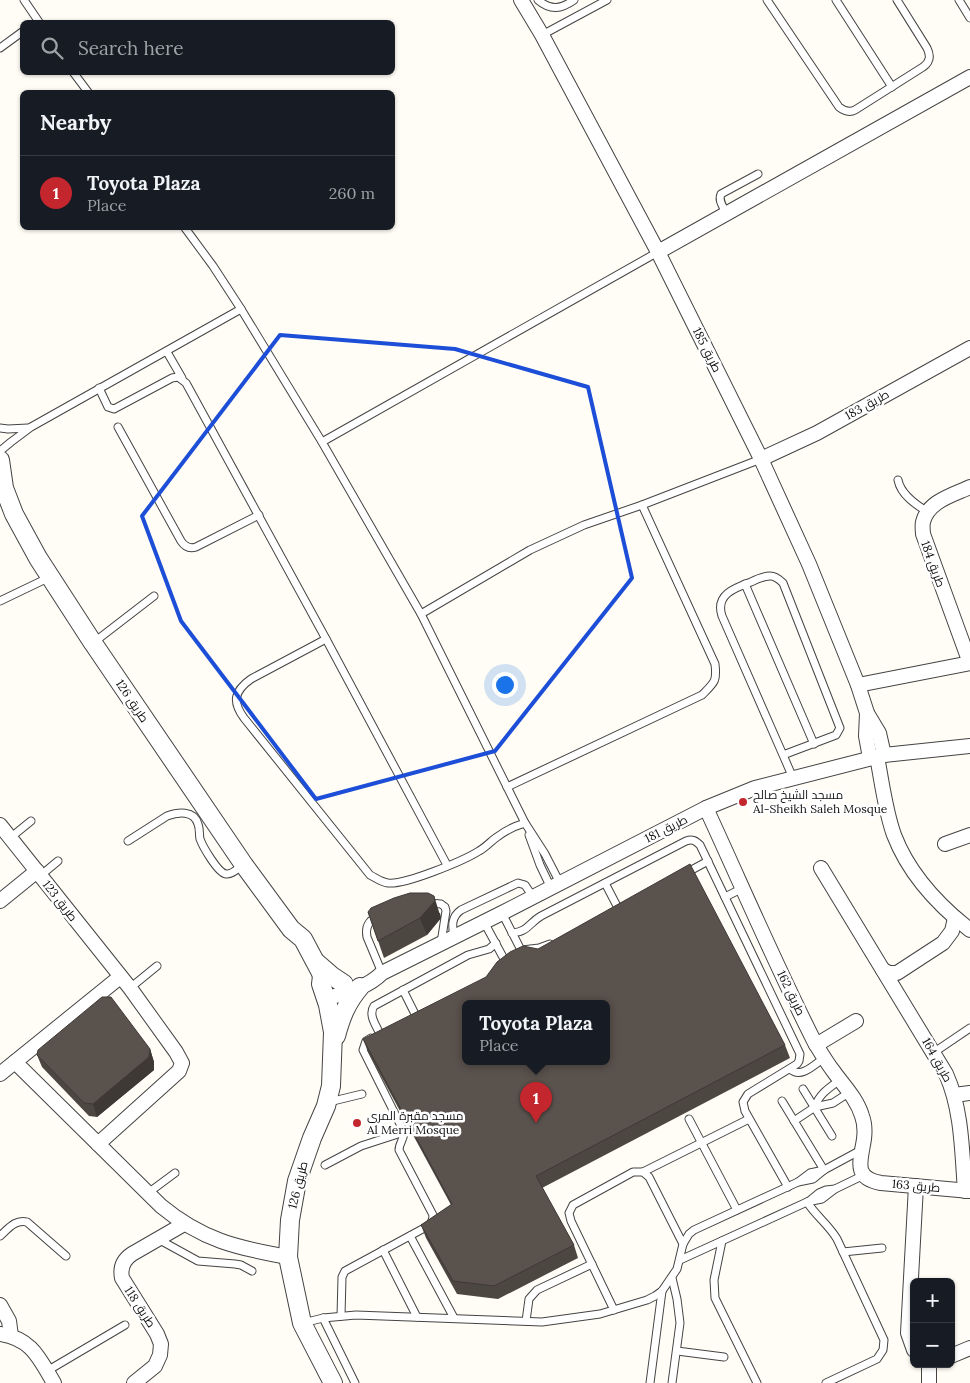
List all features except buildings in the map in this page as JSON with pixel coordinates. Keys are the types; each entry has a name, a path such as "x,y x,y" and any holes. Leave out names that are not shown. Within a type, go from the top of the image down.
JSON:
{"street":[{"name":"طريق 185","path":"521,0 542,35 658,252 761,458 810,564 858,685 867,713 866,736 877,757"},
{"path":"658,252 970,78"},
{"name":"طريق 183","path":"761,458 817,432 968,354"},
{"name":"طريق 126","path":"0,460 2,488 38,558 244,865 291,929 303,939 322,976 330,1013 333,1044 331,1086 327,1103 297,1181 290,1220 288,1257 302,1323 333,1383"},
{"path":"928,512 937,502 970,487"},
{"name":"طريق 184","path":"928,512 923,522 922,534 970,663"},
{"path":"858,685 970,663"},
{"name":"طريق 181","path":"324,990 352,985 368,975 382,973 706,808 755,788 877,757 970,746"},
{"path":"877,757 890,820 898,843 920,880 936,900 954,918 970,930"},
{"name":"طريق 162","path":"706,808 816,1045 850,1092 858,1107 864,1123 864,1141 859,1163 864,1175"},
{"name":"طريق 123","path":"0,826 130,988 182,1063 179,1072 98,1144"},
{"path":"945,844 970,836"},
{"name":"طريق 164","path":"821,868 946,1074 954,1095 968,1191"},
{"path":"0,901 38,873"},
{"path":"883,970 893,974 900,972 943,943 952,931 954,918"},
{"name":"طريق 126","path":"291,929 298,951 311,974 324,990"},
{"path":"317,963 332,976 352,985 354,993 345,1008 333,1044"},
{"path":"0,1074 120,977"},
{"path":"816,1045 856,1021"},
{"path":"15,1062 161,1206 184,1224 222,1242 249,1250 288,1257"},
{"path":"954,1095 970,1093"},
{"name":"طريق 163","path":"864,1175 875,1182 968,1191"},
{"path":"910,1340 908,1333 916,1186"},
{"name":"طريق 118","path":"134,1383 155,1366 160,1355 161,1344 157,1334 122,1278 122,1264 128,1257 184,1224"},
{"path":"0,1305 9,1321 6,1335 18,1339 31,1348 37,1354 51,1377"},
{"path":"955,1354 970,1348"},
{"path":"929,1368 929,1383"}],"lane":[{"path":"24,0 37,20"},
{"path":"538,0 546,6 557,8 574,0"},
{"path":"542,35 593,3 607,0"},
{"path":"766,0 842,110 848,112 855,110 927,64 930,56 927,48 898,0"},
{"path":"836,0 892,87"},
{"path":"959,0 970,18"},
{"path":"0,48 20,33"},
{"path":"75,75 86,90"},
{"path":"726,213 720,202 721,194 758,174"},
{"path":"187,230 241,310 322,442 421,614 525,823 545,854 556,885"},
{"path":"322,442 658,252"},
{"path":"0,451 31,427 241,310"},
{"path":"167,352 259,515 448,865"},
{"path":"99,388 108,407 114,410 172,378 182,378"},
{"path":"0,428 31,427"},
{"path":"118,427 181,541 186,546 196,547 259,515"},
{"path":"421,614 530,550 584,525 642,505 761,458"},
{"path":"898,480 911,501 928,512"},
{"path":"507,787 702,695 712,685 716,677 716,664 642,505"},
{"path":"783,755 836,735 840,724 783,583 776,577 768,576 730,591 725,595 720,611 793,778"},
{"path":"0,601 50,577"},
{"path":"745,584 814,744"},
{"path":"94,643 154,596"},
{"path":"326,639 243,684 238,692 236,702 239,711 370,875 388,883 410,880 471,855 504,832 525,823"},
{"path":"128,841 168,816 187,814 198,821 201,842 219,871 229,874 244,865"},
{"path":"10,838 31,821"},
{"path":"525,823 537,857 556,885"},
{"path":"512,933 526,930 541,916 690,840 697,842 800,1054 797,1064 748,1094 745,1097 743,1106 788,1187"},
{"path":"38,873 58,861"},
{"path":"683,874 708,862"},
{"path":"454,937 453,918 461,910 518,883 525,885 533,897"},
{"path":"605,883 622,906 609,913"},
{"path":"725,897 743,888"},
{"path":"424,902 441,904 445,907 441,944"},
{"path":"382,973 366,932 374,918 387,913"},
{"path":"502,913 512,933 512,954"},
{"path":"484,922 496,943 512,954"},
{"path":"497,964 512,954 544,947 557,941"},
{"path":"380,1034 372,1016 372,1008 374,1006 468,955 489,949 496,943"},
{"path":"130,988 157,966"},
{"path":"403,990 416,1016"},
{"path":"407,1020 425,1011"},
{"path":"933,1053 970,1028"},
{"path":"341,1316 342,1277 345,1271 431,1224 433,1219 399,1150 404,1132 363,1050 366,1041 389,1029"},
{"path":"790,1069 796,1073 801,1073 824,1058"},
{"path":"815,1107 820,1096 840,1080"},
{"path":"803,1088 832,1136"},
{"path":"794,1121 815,1107 833,1103 850,1092"},
{"path":"327,1103 362,1094"},
{"path":"782,1101 824,1170"},
{"path":"689,1119 737,1210"},
{"path":"614,1310 569,1217 570,1209 576,1203 633,1172 643,1172 750,1119"},
{"path":"326,1165 368,1143 404,1132"},
{"path":"302,1323 323,1318 372,1315 542,1322 572,1319 614,1310 647,1300 662,1291 672,1278 680,1260 683,1244 694,1230 798,1182 813,1179 824,1170 861,1150"},
{"path":"643,1172 649,1177 683,1244"},
{"path":"148,1193 175,1173"},
{"path":"680,1260 808,1202 819,1193 835,1189 864,1175"},
{"path":"808,1202 816,1214 833,1231 882,1334 884,1345 877,1359 826,1383"},
{"path":"0,1236 16,1222 23,1221 66,1256"},
{"path":"410,1236 454,1318"},
{"path":"157,1239 198,1261 241,1265 252,1271"},
{"path":"722,1241 714,1280 715,1298 757,1383"},
{"path":"843,1252 882,1248"},
{"path":"384,1250 417,1317"},
{"path":"526,1321 530,1299 537,1290 592,1264"},
{"path":"672,1278 679,1311 679,1335 672,1383"},
{"path":"650,1383 662,1291"},
{"path":"323,1318 355,1383"},
{"path":"51,1377 125,1325"},
{"path":"676,1351 724,1357"}],"highlighted area":[{"path":"280,335 455,349 588,387 632,578 495,751 316,799 181,621 142,516"}],"place":[{"name":"مسجد الشيخ صالح Al-Sheikh Saleh Mosque","path":"743,802"},
{"name":"مسجد مقبرة المري Al Merri Mosque","path":"357,1123"},
{"name":"Toyota Plaza","path":"536,1123"}]}
